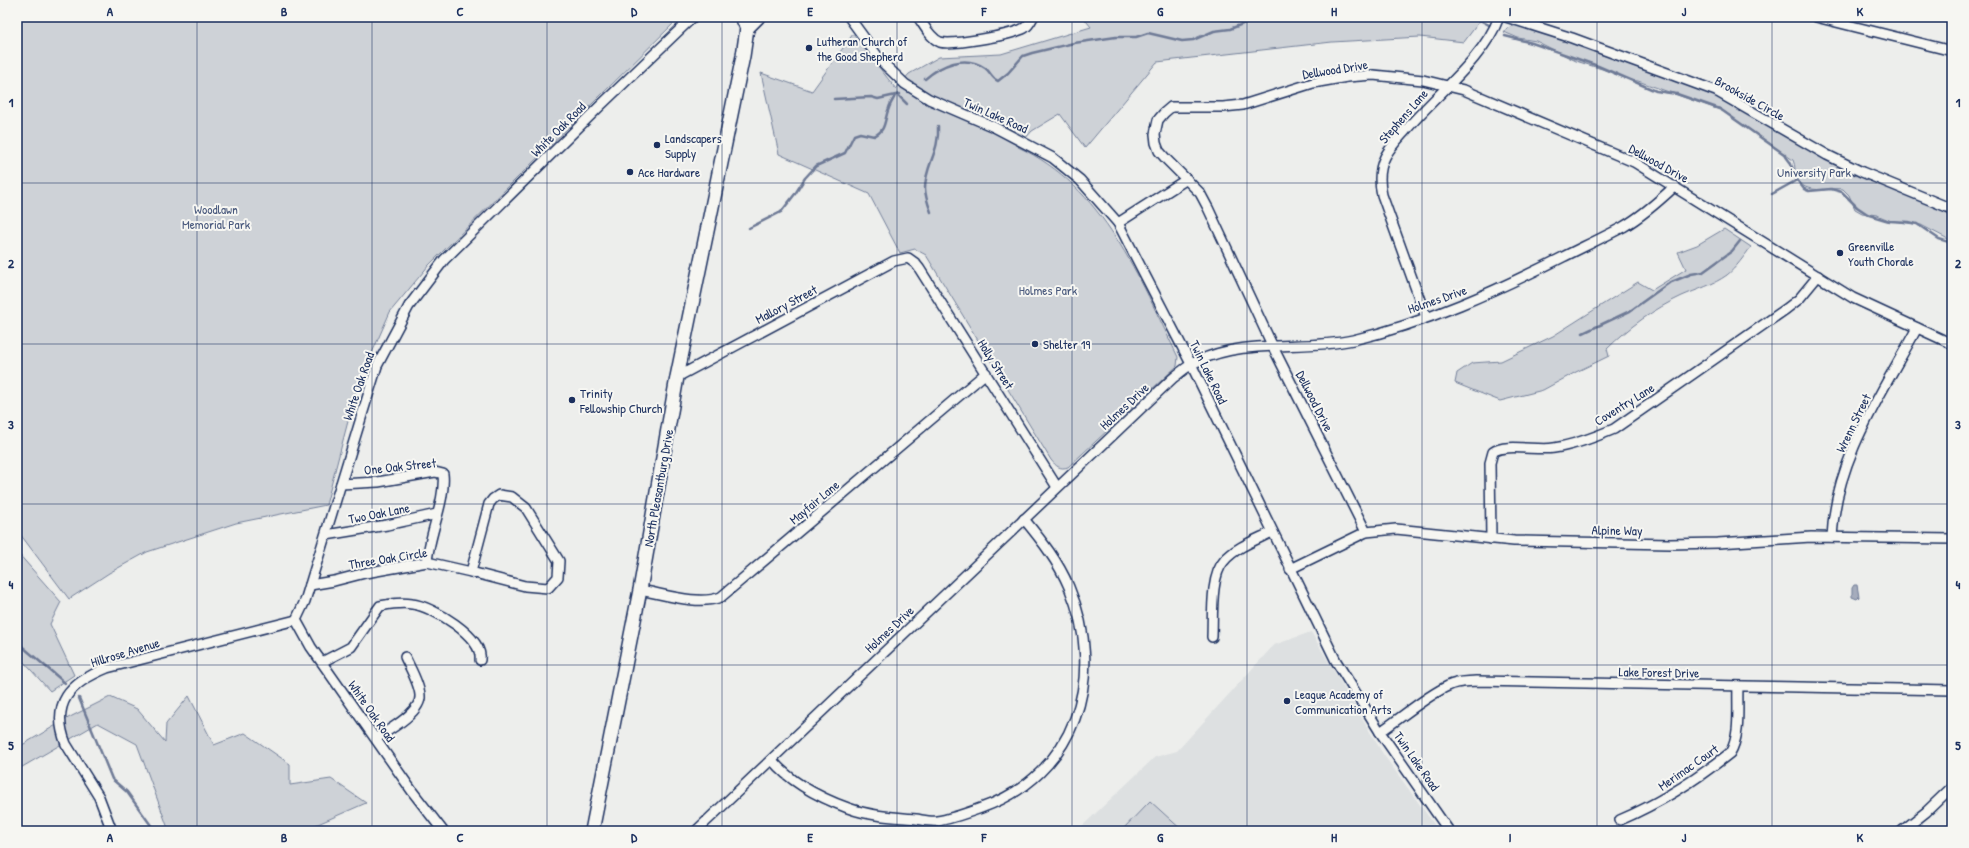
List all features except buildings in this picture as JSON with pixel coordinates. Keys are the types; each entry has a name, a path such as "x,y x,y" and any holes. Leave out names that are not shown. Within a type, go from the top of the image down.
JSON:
{"main road":[{"name":"North Pleasantburg Drive","path":"592,831 640,590 677,377 745,22 758,17"}],"street":[{"name":"White Oak Road","path":"443,831 311,647 296,620 310,585 326,535 377,366 400,320 418,292 444,260 600,106 693,17"},
{"name":"Twin Lake Road","path":"849,17 881,61 905,84 923,97 1012,135 1058,161 1093,194 1118,223 1191,364 1336,661 1380,732 1449,831"},
{"path":"918,17 934,38 943,43 959,43 1019,31 1029,24 1033,17"},
{"name":"Stephens Lane","path":"1426,317 1386,209 1379,182 1382,164 1395,142 1484,46 1494,32 1499,17"},
{"name":"Brookside Circle","path":"1506,17 1572,38 1716,91 1827,155 1862,172 1952,209"},
{"path":"1816,17 1952,51"},
{"name":"Dellwood Drive","path":"1366,532 1273,347 1212,214 1200,193 1163,155 1156,143 1155,134 1158,120 1171,108 1243,105 1313,83 1348,77 1373,75 1404,77 1447,86 1471,94 1634,162 1675,186 1853,298 1952,344"},
{"path":"1118,223 1187,179"},
{"name":"Holmes Drive","path":"696,831 1057,487 1173,378 1191,364 1216,354 1237,349 1337,343 1374,334 1426,317 1487,294 1623,227 1642,214 1675,186"},
{"name":"Mallory Street","path":"677,377 894,261 908,258"},
{"name":"Holly Street","path":"908,258 920,268 1057,487"},
{"name":"Coventry Lane","path":"1491,539 1490,463 1493,452 1503,448 1532,450 1556,448 1589,439 1614,429 1800,299 1818,276"},
{"name":"Wrenn Street","path":"1832,537 1839,495 1850,456 1917,328"},
{"name":"Mayfair Lane","path":"640,590 701,601 712,601 721,597 986,373"},
{"name":"One Oak Street","path":"341,484 378,482 441,472 443,474 443,486 428,548 427,562"},
{"name":"Three Oak Circle","path":"310,585 427,562 544,589 552,585 556,580 560,569 559,561 526,508 517,500 503,495 493,499 489,504 471,572"},
{"name":"Two Oak Lane","path":"326,535 387,525 437,514"},
{"path":"772,760 777,766 805,787 837,804 859,812 880,816 936,821 991,804 1028,784 1044,769 1069,734 1080,707 1083,683 1083,650 1076,610 1070,588 1055,559 1024,520"},
{"name":"Alpine Way","path":"1290,569 1366,532 1396,529 1412,529 1491,539 1670,544 1832,537 1952,539"},
{"path":"1212,636 1216,581 1219,568 1224,561 1241,548 1272,532"},
{"path":"322,662 351,646 380,606 401,603 421,606 446,618 476,645 480,652 480,660"},
{"name":"Hillrose Avenue","path":"112,831 99,797 66,744 62,734 60,711 69,692 84,678 107,668 296,620"},
{"path":"376,738 412,713 417,707 419,692 405,657"},
{"name":"Lake Forest Drive","path":"1380,732 1448,686 1458,682 1476,681 1952,690"},
{"name":"Merimac Court","path":"1620,820 1647,809 1669,796 1730,753 1734,747 1738,686"},
{"path":"1902,831 1926,812 1952,787"},
{"path":"935,831 936,821"}],"shaded area":[{"name":"League Academy of Communication Arts","path":"1311,632 1383,754 1439,831 1077,831 1155,757 1177,751 1274,645"}],"green space":[{"name":"Woodlawn Memorial Park","path":"17,17 680,17 429,265 390,312 357,387 326,505 236,523 147,552 109,573 69,599 17,530"},
{"name":"Holmes Park","path":"1083,17 1482,18 1464,42 1420,37 1332,42 1157,62 1085,148 1060,114 1032,131 1018,147 1048,164 1074,186 1096,210 1116,237 1133,266 1178,357 1177,366 1068,467 1060,468 1051,460 926,255 915,249 900,253 869,194 779,154 761,73 812,91 853,34 896,89 909,74 939,57 1001,54 1091,27"},
{"name":"University Park","path":"1517,25 1579,44 1707,91 1730,102 1814,153 1854,173 1952,213 1952,241 1921,225 1891,221 1877,215 1862,213 1855,209 1849,195 1843,189 1817,190 1805,187 1797,178 1793,160 1725,112 1576,61 1536,41 1518,38 1504,32 1507,28"},
{"path":"1724,229 1751,247 1734,269 1716,282 1672,301 1642,319 1607,349 1609,356 1543,390 1500,401 1455,383 1457,373 1472,363 1501,361 1553,336 1638,282 1652,290 1686,269 1678,252 1697,245"},
{"path":"17,552 61,602 50,624 74,675 50,691 22,660 17,662"},
{"path":"189,696 214,745 245,733 290,764 290,785 331,779 366,803 302,831 169,831 137,744 98,723 17,770 17,748 70,717 110,697 137,709 165,742 166,724"},
{"path":"1150,801 1183,831 1121,831"}],"water":[{"path":"1854,585 1857,585 1859,597 1857,599 1852,597 1852,588"}],"waterway":[{"path":"925,79 938,69 954,63 969,62 985,68 998,81 1008,73 1023,56 1032,53 1074,43 1116,37 1136,37 1148,33 1182,41 1193,40 1214,31 1230,29 1260,17"},
{"path":"1474,17 1489,25"},
{"path":"1505,36 1532,43 1598,66 1656,91 1677,94 1720,109 1784,154 1790,162 1797,180 1804,189 1809,191 1831,189 1842,192 1857,207 1869,215 1889,221 1917,224 1939,239 1952,243"},
{"path":"834,99 871,97 878,99 900,94"},
{"path":"898,95 907,104"},
{"path":"749,228 781,212 805,178 816,166 845,153 854,135 860,133 874,136 878,134 883,127 889,106 895,96"},
{"path":"931,212 925,188 927,173 937,143 938,126"},
{"path":"1772,194 1797,180"},
{"path":"1583,333 1630,311 1669,283 1691,274 1703,272 1732,251 1740,241"},
{"path":"17,642 65,683"},
{"path":"79,698 112,779 127,792 155,831"}],"place":[{"name":"Lutheran Church of the Good Shepherd","path":"809,48"},
{"name":"Landscapers Supply","path":"657,145"},
{"name":"Ace Hardware","path":"630,172"},
{"name":"Greenville Youth Chorale","path":"1840,253"},
{"name":"Shelter 19","path":"1035,344"},
{"name":"Trinity Fellowship Church","path":"572,400"},
{"name":"League Academy of Communication Arts","path":"1287,701"}]}
